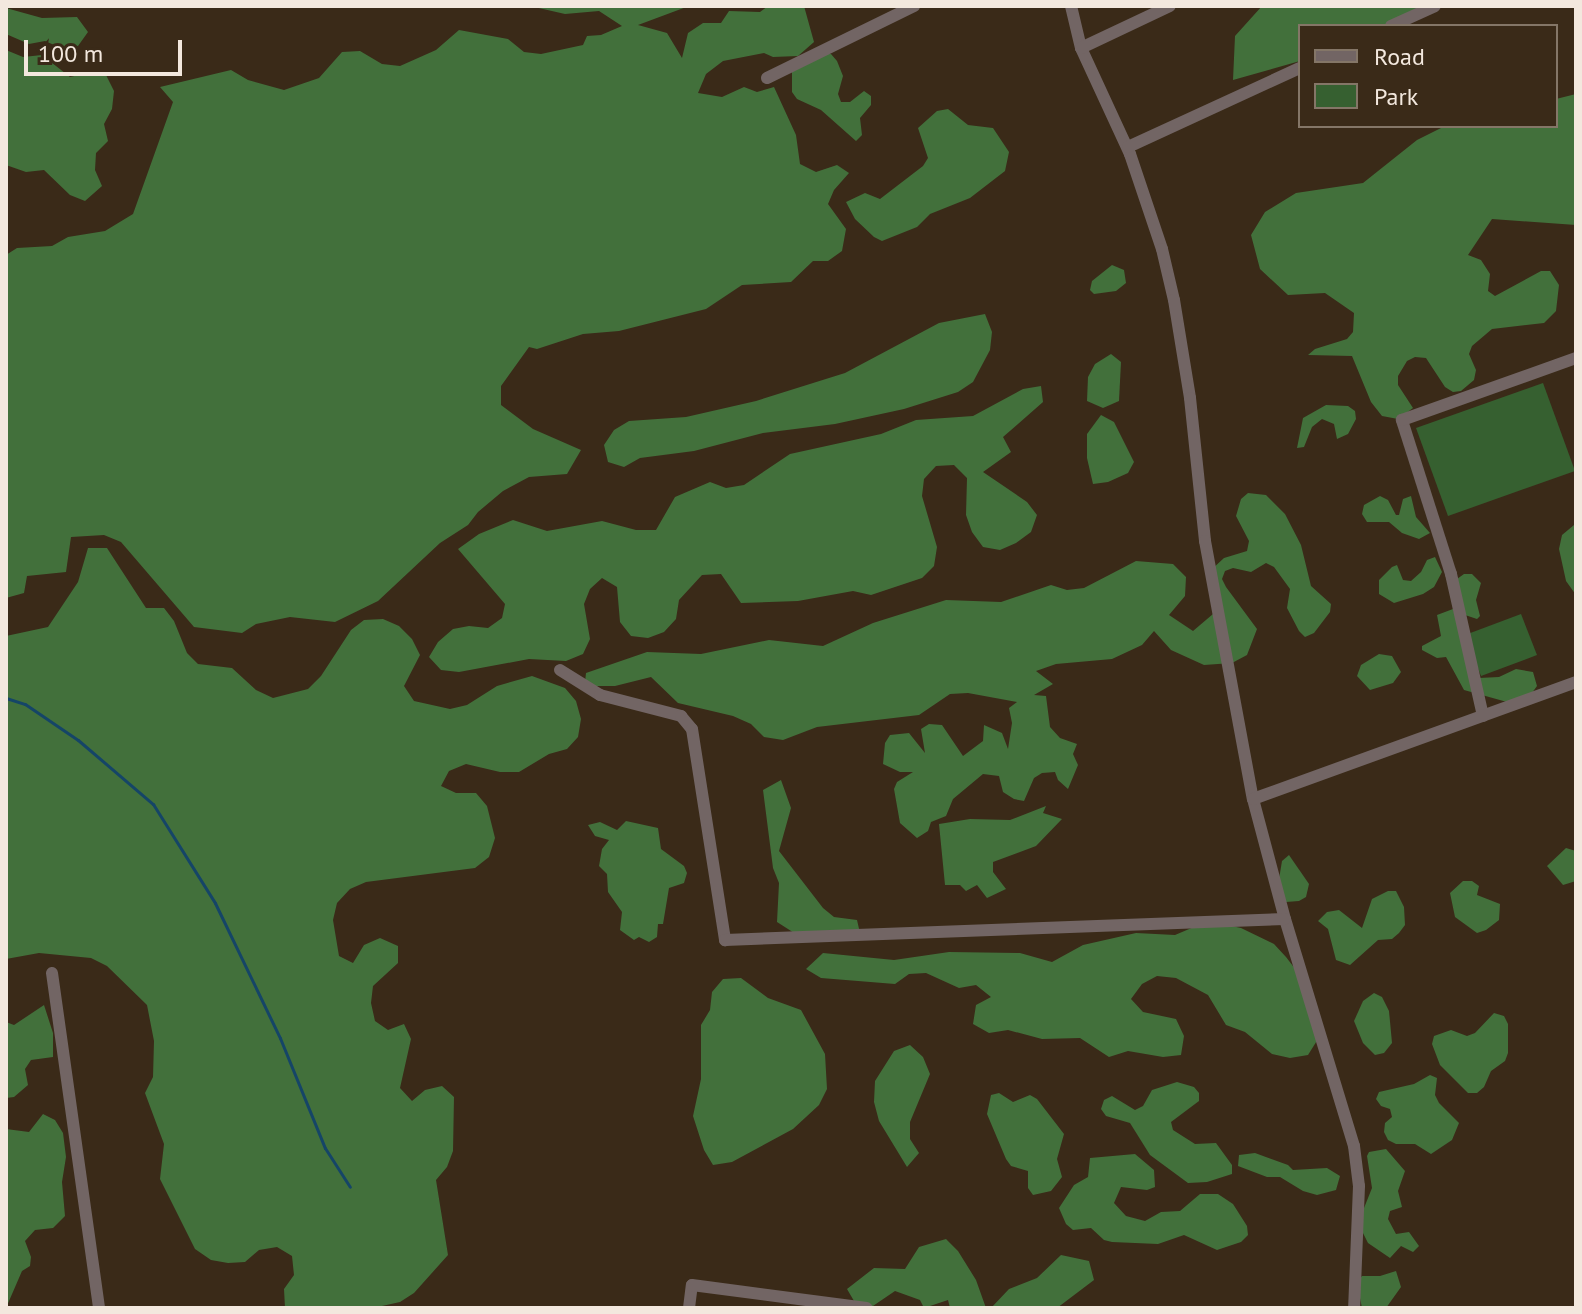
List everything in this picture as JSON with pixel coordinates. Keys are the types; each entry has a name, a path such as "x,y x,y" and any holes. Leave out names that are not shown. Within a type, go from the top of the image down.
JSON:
{"street":[{"path":"767,78 914,6"},
{"path":"1071,6 1081,48 1128,147 1162,249 1181,333 1205,541 1253,799 1285,919 1354,1146 1359,1186 1354,1308"},
{"path":"1081,48 1170,6"},
{"path":"1395,24 1435,6"},
{"path":"1128,147 1298,69"},
{"path":"1483,716 1451,574 1402,420 1576,358"},
{"path":"560,670 600,695 681,716 692,729 725,940 1285,919"},
{"path":"1253,799 1576,682"},
{"path":"52,973 99,1308"},
{"path":"689,1308 692,1285 866,1308"}],"green space":[{"path":"530,6 689,6 638,25 667,33 682,58 688,33 703,23 721,23 729,11 760,12 768,6 804,6 814,42 798,56 773,57 764,53 723,61 706,74 698,93 722,97 744,87 757,92 774,87 796,135 800,164 816,172 837,165 849,173 834,190 828,204 846,229 842,251 828,261 813,261 791,282 742,285 706,309 619,331 583,334 537,349 529,347 501,386 501,405 533,429 581,450 567,474 529,477 503,491 468,525 440,543 378,601 335,622 290,617 256,624 242,633 194,627 121,542 104,535 71,537 66,572 27,576 24,593 6,598 6,255 17,248 52,246 68,237 105,231 133,214 173,102 160,87 231,70 248,80 284,90 319,78 342,52 360,51 382,64 400,66 436,50 459,30 508,39 524,52 541,54 583,45 587,36 601,35 622,26 599,11 565,14"},
{"path":"1262,6 1433,6 1398,24 1298,24 1298,62 1233,80 1235,36"},
{"path":"6,8 42,18 77,17 88,32 78,46 61,48 45,41 29,44 6,34"},
{"path":"6,50 23,57 42,55 70,77 88,73 106,75 114,91 112,109 104,124 108,141 96,153 95,170 102,186 85,201 70,195 44,170 26,172 6,165"},
{"path":"823,54 831,54 843,76 838,94 841,102 850,102 864,91 871,96 871,105 860,118 862,135 856,141 821,110 797,99 792,92 792,70"},
{"path":"1576,94 1576,225 1492,219 1468,255 1481,260 1490,274 1488,291 1495,296 1541,271 1550,271 1559,285 1556,311 1544,323 1492,329 1472,346 1469,354 1476,370 1474,380 1461,391 1453,392 1445,387 1426,358 1415,357 1407,361 1398,376 1398,385 1413,408 1398,419 1382,416 1371,402 1352,356 1308,355 1315,349 1347,339 1353,332 1354,313 1325,293 1288,295 1260,269 1251,235 1265,212 1296,193 1363,183 1417,140 1441,128 1558,128 1558,98"},
{"path":"948,109 968,125 993,128 1009,152 1005,171 970,198 930,214 917,227 882,241 874,237 855,219 846,202 865,193 880,199 923,166 928,158 918,128 937,111"},
{"path":"1112,265 1124,270 1126,283 1116,291 1094,294 1090,290 1092,281"},
{"path":"985,314 992,332 990,350 973,382 958,392 904,409 835,424 763,433 694,451 640,458 624,467 608,462 604,445 614,430 629,421 686,417 756,401 845,373 939,323"},
{"path":"1111,354 1121,362 1119,401 1103,408 1087,401 1088,377 1095,364"},
{"path":"1543,383 1575,471 1448,516 1416,428"},
{"path":"1041,386 1043,402 1003,437 1011,452 983,472 1027,502 1037,515 1031,532 1016,543 1000,550 983,547 972,532 966,515 967,478 954,465 936,466 924,479 922,496 937,547 934,566 922,578 871,595 853,591 798,601 741,603 721,574 702,575 679,600 676,619 664,632 648,638 631,636 620,622 617,587 602,578 590,589 584,604 590,639 583,654 566,661 529,659 459,672 441,670 429,657 438,642 453,629 469,626 488,628 502,618 505,604 458,549 479,534 513,520 547,531 602,521 636,530 656,530 675,497 710,482 726,488 744,485 790,454 881,434 916,420 973,416 1023,389"},
{"path":"1326,405 1348,406 1355,411 1356,419 1348,434 1337,439 1334,424 1322,419 1312,427 1304,447 1297,448 1303,418"},
{"path":"1101,415 1114,422 1134,462 1128,473 1108,482 1093,484 1087,458 1087,434"},
{"path":"1248,493 1266,495 1285,514 1301,545 1311,586 1331,604 1330,612 1314,633 1305,637 1299,631 1287,608 1290,589 1274,567 1266,563 1251,572 1233,568 1225,571 1222,579 1226,587 1257,629 1247,655 1232,663 1204,665 1171,650 1154,631 1142,645 1112,659 1056,664 1036,671 1053,684 1034,695 1046,696 1050,727 1060,738 1077,744 1073,754 1078,765 1068,789 1058,780 1055,772 1042,773 1034,778 1024,801 1003,792 999,776 983,774 953,799 946,816 931,822 928,831 917,838 900,823 894,789 897,782 913,772 900,772 883,764 885,743 890,735 909,733 925,753 921,729 929,724 942,725 963,756 983,741 984,725 1002,733 1008,749 1012,723 1009,708 1017,702 968,693 950,694 919,715 817,727 783,740 764,737 751,724 733,716 678,703 651,677 615,686 595,686 585,682 586,673 647,652 701,654 769,640 823,646 873,623 946,600 1001,602 1051,585 1067,590 1084,588 1136,561 1173,564 1186,577 1185,596 1169,615 1193,631 1213,614 1211,570 1224,558 1247,551 1249,541 1236,516 1241,499"},
{"path":"1380,496 1388,500 1396,515 1399,515 1403,499 1411,496 1416,517 1430,533 1419,539 1402,533 1389,522 1367,522 1362,514 1364,505"},
{"path":"1574,525 1576,595 1566,581 1559,549 1562,535"},
{"path":"88,548 107,548 146,608 164,608 174,621 187,653 198,664 232,668 256,690 273,698 308,689 321,676 351,630 364,620 383,619 399,626 412,639 420,655 404,686 414,701 450,709 467,705 497,686 532,676 565,688 576,701 581,719 578,737 567,749 549,754 519,772 500,772 466,764 449,771 441,786 456,793 476,793 487,806 495,838 489,857 475,868 366,882 350,889 337,903 333,920 339,956 353,963 364,945 380,938 398,946 398,963 373,986 371,1003 375,1021 388,1030 404,1024 411,1039 400,1088 412,1101 425,1090 442,1086 454,1097 453,1151 447,1167 436,1180 448,1255 414,1293 400,1302 373,1308 285,1308 284,1289 294,1275 292,1256 277,1247 259,1250 245,1262 228,1263 211,1260 195,1249 160,1179 164,1144 145,1093 153,1077 154,1041 147,1005 107,966 91,958 39,953 6,959 6,636 48,627 78,582"},
{"path":"1435,557 1442,572 1434,587 1423,594 1394,603 1379,594 1379,580 1392,567 1397,565 1403,580 1411,581 1421,572 1427,560"},
{"path":"1464,574 1472,574 1481,583 1476,600 1480,616 1477,619 1465,615 1457,579"},
{"path":"1453,609 1479,678 1499,677 1516,669 1533,672 1537,686 1529,697 1507,702 1464,690 1446,657 1437,658 1422,650 1422,646 1441,636 1437,615"},
{"path":"1521,614 1537,655 1481,676 1465,635"},
{"path":"1379,654 1392,656 1401,672 1393,683 1370,690 1357,676 1361,665"},
{"path":"781,780 791,808 779,851 823,908 834,917 857,920 860,933 802,938 777,922 779,883 773,868 763,790"},
{"path":"1046,806 1043,813 1062,819 1036,846 993,862 993,872 1006,889 987,898 977,885 966,891 960,885 945,885 939,824 970,819 1010,820"},
{"path":"626,821 658,828 661,849 684,866 687,873 684,883 669,888 663,924 658,924 657,937 649,942 639,937 634,940 620,930 622,912 608,892 607,874 599,866 602,849 609,840 595,836 588,825 600,822 617,830"},
{"path":"1566,848 1576,851 1576,881 1563,885 1547,866"},
{"path":"1289,855 1309,884 1306,897 1286,902 1279,879 1282,861"},
{"path":"1463,881 1472,881 1479,886 1477,895 1500,904 1499,920 1486,930 1477,933 1455,917 1450,893"},
{"path":"1388,891 1396,891 1404,907 1405,925 1399,933 1392,939 1378,940 1350,965 1336,960 1328,929 1318,921 1327,912 1339,910 1362,928 1372,899"},
{"path":"1208,921 1241,928 1274,944 1296,970 1318,1039 1308,1055 1290,1058 1272,1054 1245,1032 1226,1025 1208,995 1176,978 1157,976 1142,984 1131,999 1143,1012 1176,1019 1184,1036 1181,1055 1163,1057 1128,1051 1109,1057 1080,1038 1042,1039 1008,1030 989,1033 973,1024 976,1005 991,997 976,985 959,988 926,973 909,974 895,984 821,978 806,969 823,953 894,960 949,952 1020,953 1052,962 1083,945 1136,933 1175,935"},
{"path":"741,978 768,998 801,1010 825,1054 827,1089 819,1105 793,1129 732,1162 713,1165 704,1150 693,1116 701,1079 701,1025 710,1010 712,992 723,979"},
{"path":"1374,993 1382,997 1389,1011 1392,1043 1384,1053 1375,1055 1363,1043 1354,1021 1363,1001"},
{"path":"44,1005 53,1033 53,1057 31,1060 25,1069 28,1085 14,1097 6,1098 6,1022 14,1025"},
{"path":"1494,1013 1504,1016 1508,1024 1508,1053 1505,1061 1491,1071 1484,1087 1477,1093 1468,1093 1440,1065 1432,1044 1434,1036 1451,1030 1467,1036 1475,1033"},
{"path":"910,1045 923,1057 930,1074 910,1122 910,1139 919,1153 907,1167 879,1121 874,1102 875,1081 894,1051"},
{"path":"1430,1075 1437,1078 1435,1095 1439,1103 1459,1123 1452,1140 1431,1154 1415,1144 1396,1144 1388,1140 1384,1132 1385,1123 1392,1117 1390,1109 1381,1106 1376,1099 1379,1092 1414,1084"},
{"path":"1177,1082 1194,1087 1199,1093 1199,1101 1171,1122 1173,1130 1195,1144 1216,1143 1232,1165 1232,1174 1207,1182 1188,1183 1150,1155 1130,1123 1106,1116 1101,1109 1104,1100 1112,1096 1135,1110 1143,1106 1152,1090"},
{"path":"999,1093 1013,1102 1030,1095 1037,1099 1064,1134 1057,1159 1062,1177 1051,1191 1033,1195 1028,1188 1028,1171 1011,1166 1006,1159 987,1114 991,1095"},
{"path":"43,1114 55,1120 63,1133 66,1157 62,1182 65,1216 53,1228 35,1230 25,1241 31,1257 30,1266 22,1271 6,1308 6,1129 29,1132"},
{"path":"1386,1149 1405,1171 1398,1191 1402,1207 1390,1211 1388,1219 1396,1234 1409,1232 1419,1246 1413,1252 1401,1246 1390,1258 1368,1243 1362,1231 1362,1213 1372,1188 1367,1156 1369,1152"},
{"path":"1255,1153 1288,1165 1293,1170 1327,1168 1340,1176 1336,1190 1317,1195 1303,1191 1280,1177 1267,1177 1238,1166 1239,1155"},
{"path":"1135,1154 1154,1170 1155,1187 1147,1190 1121,1187 1114,1203 1126,1216 1145,1221 1161,1212 1180,1211 1200,1194 1218,1194 1233,1204 1247,1226 1248,1235 1241,1242 1217,1250 1184,1235 1158,1244 1112,1242 1104,1240 1091,1228 1073,1230 1066,1224 1059,1208 1074,1185 1088,1177 1090,1158"},
{"path":"946,1239 958,1251 976,1280 986,1308 950,1308 948,1300 924,1308 920,1300 895,1291 870,1308 854,1301 847,1289 874,1268 905,1269 919,1247"},
{"path":"1061,1255 1089,1261 1094,1280 1057,1308 991,1308 1009,1289 1037,1278"},
{"path":"1396,1271 1401,1287 1386,1308 1362,1308 1357,1283 1362,1276 1380,1276"}],"waterway":[{"path":"6,698 25,704 78,740 153,804 215,903 280,1038 325,1148 350,1187"}]}
